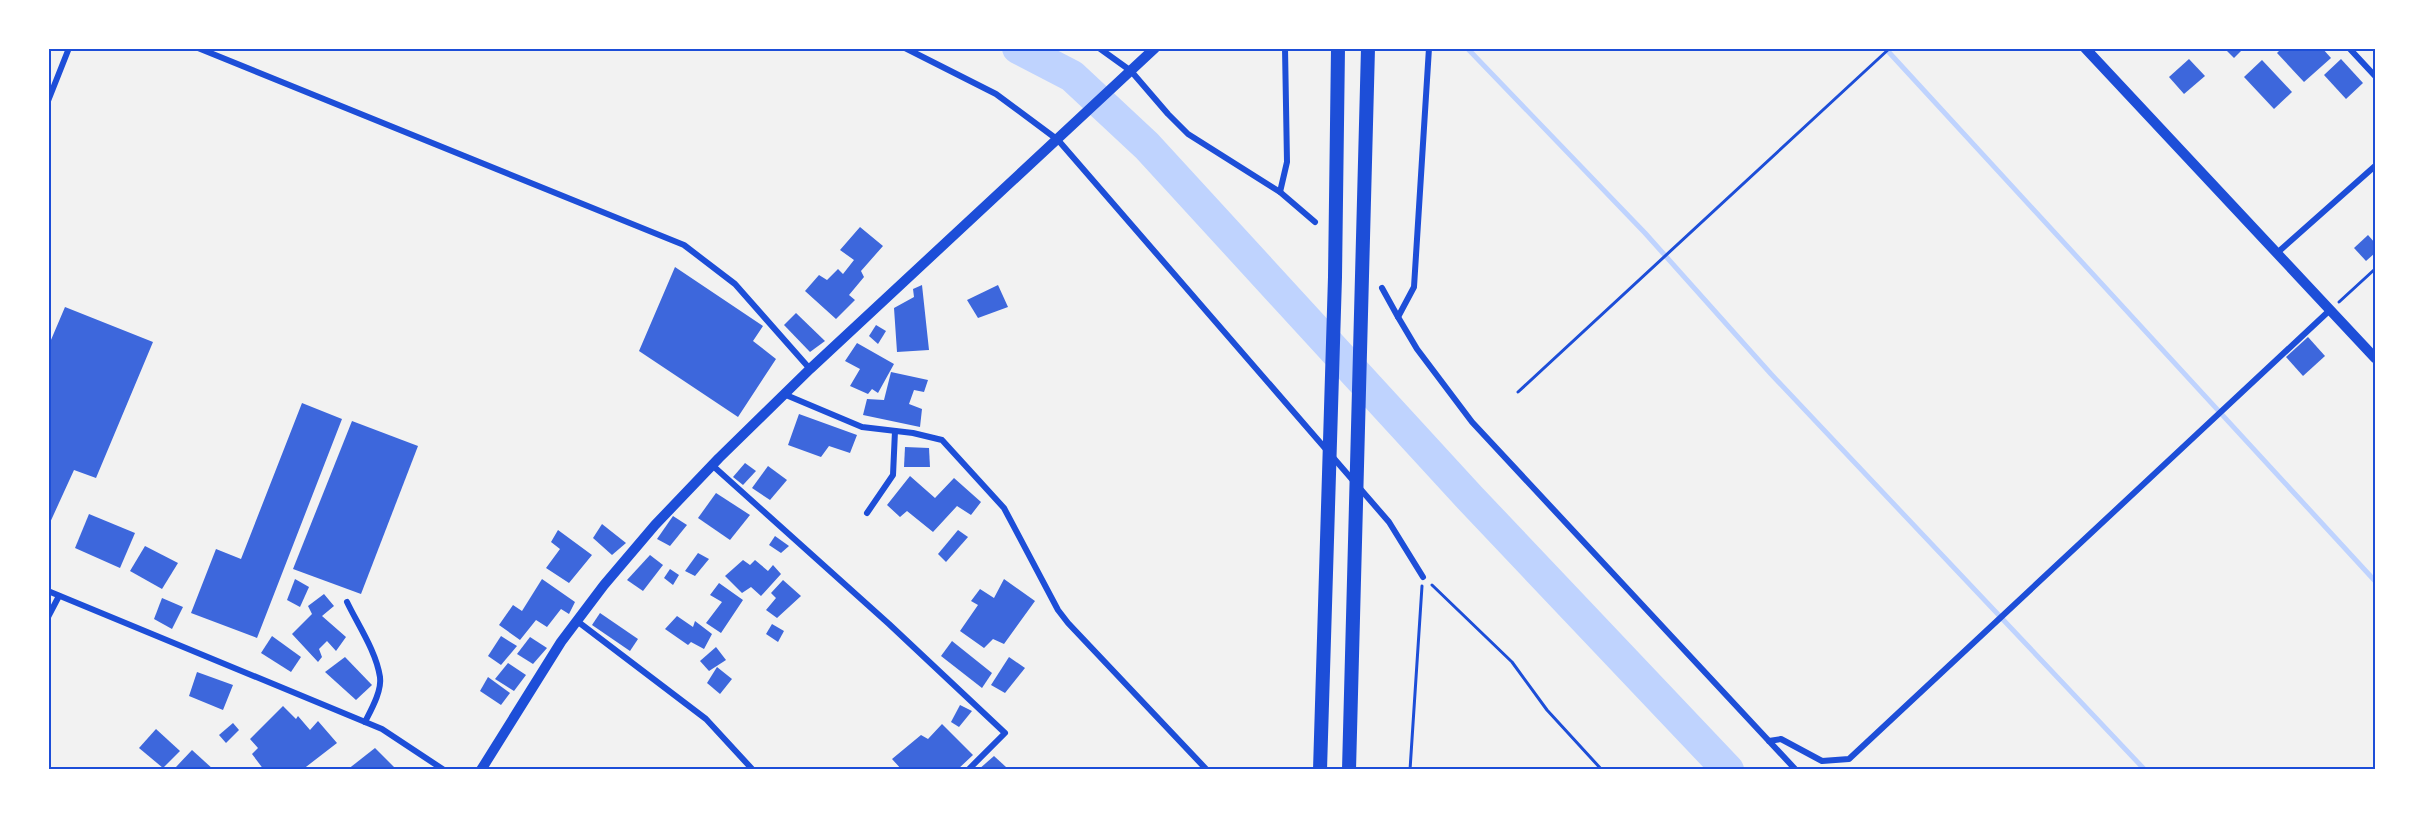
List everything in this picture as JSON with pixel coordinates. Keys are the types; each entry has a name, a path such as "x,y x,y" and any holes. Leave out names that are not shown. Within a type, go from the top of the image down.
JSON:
{"highway":[{"path":"1320,770 1335,277 1338,48"},
{"path":"1349,770 1368,48"}],"main road":[{"path":"481,770 555,651 604,585 648,533 712,465 810,369 1155,48"},
{"path":"2085,48 2375,358"}],"street":[{"path":"48,101 69,48"},
{"path":"198,48 684,244 735,284 810,369"},
{"path":"905,48 996,94 1058,140 1389,522 1423,577"},
{"path":"1099,48 1188,134 1280,192 1316,222"},
{"path":"1280,192 1287,162 1285,48"},
{"path":"1398,317 1414,287 1429,48"},
{"path":"2349,48 2375,76"},
{"path":"2277,253 2375,166"},
{"path":"1382,288 1417,349 1473,422 1796,770"},
{"path":"1769,741 1781,739 1822,761 1850,759 2330,310"},
{"path":"786,395 862,427 942,440 1004,508 1058,610 1068,623 1207,770"},
{"path":"867,513 893,475 896,431"},
{"path":"712,465 898,632 1005,733 968,770"},
{"path":"48,591 382,729 444,770"},
{"path":"48,617 59,596"},
{"path":"347,602 371,649 380,678 374,702 365,722"},
{"path":"577,621 706,719 753,770"}],"path":[{"path":"1518,392 1890,48"},
{"path":"2330,310 2375,269"},
{"path":"1410,770 1423,577"},
{"path":"1423,577 1512,662 1547,710 1602,770"}],"building":[{"path":"2224,48 2244,48 2234,58"},
{"path":"2282,48 2322,48 2331,58 2304,82 2277,53"},
{"path":"2189,59 2205,76 2184,94 2169,77"},
{"path":"2341,59 2363,83 2346,99 2324,75"},
{"path":"2262,60 2292,92 2274,109 2244,77"},
{"path":"860,227 883,246 861,271 864,277 849,295 855,300 836,319 805,291 819,275 827,280 838,269 843,274 854,260 840,250"},
{"path":"2368,235 2375,243 2375,253 2366,261 2354,248"},
{"path":"675,267 763,326 753,341 776,359 738,417 639,351"},
{"path":"922,285 929,350 897,352 894,308 914,297 913,289"},
{"path":"998,285 1008,307 978,318 967,300"},
{"path":"65,307 153,342 96,478 74,470 48,527 48,347"},
{"path":"796,313 825,341 810,352 784,325"},
{"path":"876,325 886,331 878,344 869,336"},
{"path":"2308,337 2325,356 2303,376 2286,357"},
{"path":"857,343 894,364 878,393 872,389 868,394 850,386 860,369 845,361"},
{"path":"891,372 928,380 924,392 914,390 909,404 922,409 920,427 863,415 867,399 884,400"},
{"path":"302,403 342,419 257,638 191,613 216,549 241,559"},
{"path":"799,414 857,435 850,453 829,446 821,457 788,445"},
{"path":"352,421 418,446 361,594 293,569"},
{"path":"905,447 929,448 930,467 904,467"},
{"path":"745,463 756,471 743,485 733,477"},
{"path":"768,466 787,480 770,500 752,488"},
{"path":"910,476 935,498 954,478 981,502 971,515 957,506 933,532 907,511 900,517 887,505"},
{"path":"716,493 750,515 730,540 698,518"},
{"path":"89,514 135,533 120,568 75,548"},
{"path":"673,516 687,525 670,546 657,539"},
{"path":"602,524 626,543 612,555 593,538"},
{"path":"558,530 592,555 569,583 546,568 560,549 551,542"},
{"path":"958,530 968,537 946,562 938,554"},
{"path":"775,536 789,546 781,553 769,545"},
{"path":"145,546 178,563 162,589 130,571"},
{"path":"698,553 709,559 695,576 685,571"},
{"path":"650,555 663,565 643,591 627,580"},
{"path":"743,560 750,565 755,560 768,571 773,565 781,574 761,596 751,587 742,593 725,576"},
{"path":"670,569 679,575 673,585 664,578"},
{"path":"295,579 309,587 300,607 287,600"},
{"path":"542,579 575,602 569,614 561,609 547,627 536,620 520,640 499,625 513,605 522,611"},
{"path":"1004,579 1035,601 1004,644 993,639 984,648 960,631 978,605 971,601 980,589 994,598"},
{"path":"783,580 801,596 777,618 766,610 776,598 771,593"},
{"path":"719,583 743,600 721,633 706,623 722,602 710,595"},
{"path":"324,594 334,606 322,616 346,637 336,651 327,641 319,649 322,657 318,662 292,634 312,614 308,606"},
{"path":"162,598 183,607 172,629 154,619"},
{"path":"600,613 638,639 630,651 592,625"},
{"path":"677,616 693,627 695,621 712,634 704,649 691,642 688,645 665,629"},
{"path":"772,624 784,631 778,642 766,634"},
{"path":"272,636 301,657 291,672 261,653"},
{"path":"501,636 517,646 501,665 488,656"},
{"path":"530,637 547,648 533,664 517,654"},
{"path":"952,641 992,673 982,688 941,656"},
{"path":"716,647 726,660 709,671 700,661"},
{"path":"345,657 372,685 356,700 325,672"},
{"path":"1009,657 1025,668 1005,693 991,685"},
{"path":"508,663 526,675 514,691 495,679"},
{"path":"717,667 732,679 720,694 707,683"},
{"path":"197,672 233,685 223,710 189,696"},
{"path":"488,677 510,693 501,705 480,691"},
{"path":"960,705 972,711 959,727 951,722"},
{"path":"283,706 296,719 298,716 310,730 318,721 337,743 302,770 264,770 252,754 258,748 250,739"},
{"path":"233,723 239,730 226,743 219,735"},
{"path":"942,724 973,755 957,770 902,770 892,759 921,735 928,739"},
{"path":"156,729 180,751 163,768 139,748"},
{"path":"375,748 397,770 347,770"},
{"path":"192,750 214,770 180,770 176,767"},
{"path":"994,756 1006,767 1002,770 978,770"}],"waterway":[{"path":"1018,48 1072,76 1147,146 1470,498 1728,770"},
{"path":"1467,48 1645,233 1771,374 2145,770"},
{"path":"1885,48 2375,581"}]}
